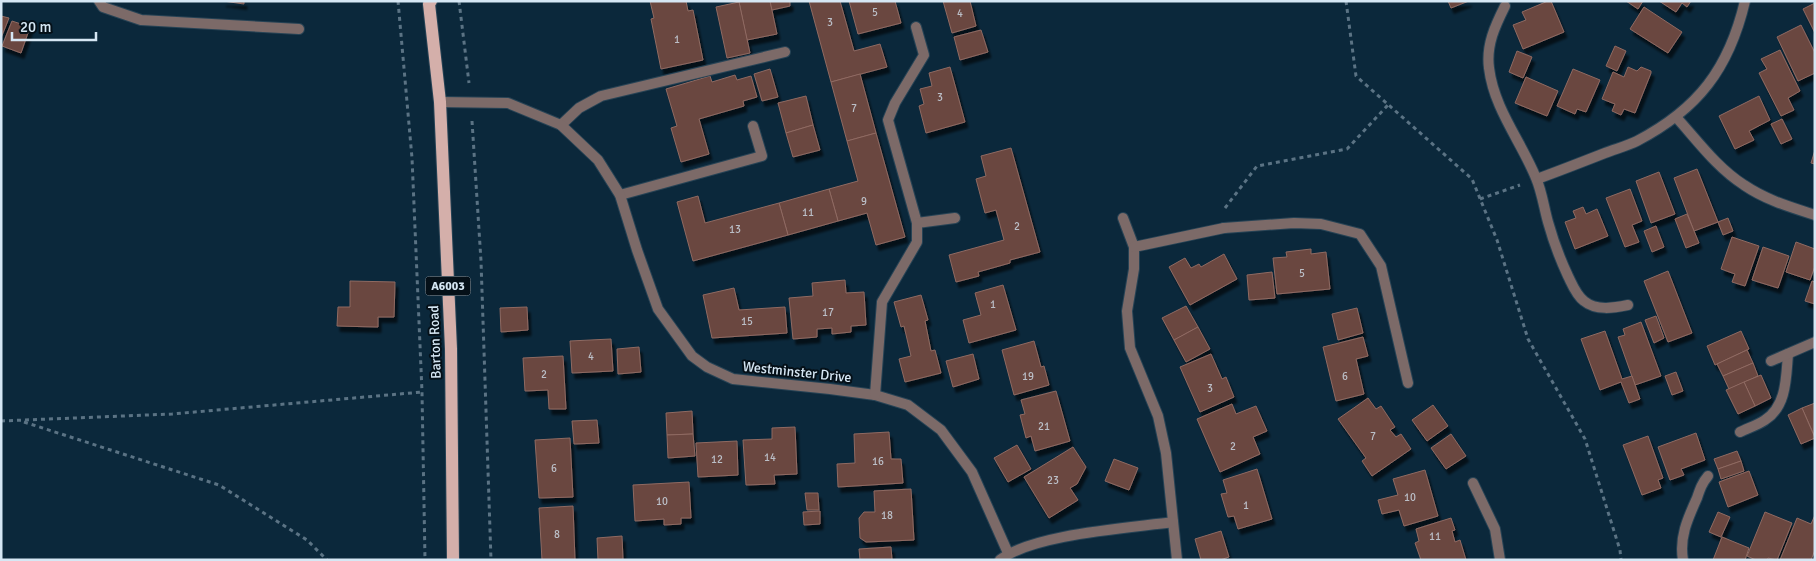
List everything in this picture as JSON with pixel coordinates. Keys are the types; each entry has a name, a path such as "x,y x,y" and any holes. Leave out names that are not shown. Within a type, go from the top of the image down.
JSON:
{"main road":[{"name":"Barton Road","path":"429,2 440,102 451,349 453,560"}],"street":[{"path":"99,1 103,7 140,20 299,29"},
{"path":"1537,179 1635,142 1676,116 1696,99 1712,80 1723,62 1740,21 1745,1"},
{"path":"1505,6 1494,28 1489,46 1492,88 1508,126 1537,179 1548,224 1562,263 1574,289 1584,301 1594,306 1609,308 1628,305"},
{"path":"874,395 882,302 917,242 917,223 888,120 895,103 924,55 916,27"},
{"path":"561,125 579,108 601,96 785,52"},
{"name":"Westminster Drive","path":"440,102 508,103 561,125 598,160 620,195 658,309 692,356 707,367 733,379 874,395 908,405 941,430 972,472 1004,556"},
{"path":"1676,116 1716,161 1743,185 1773,201 1815,215"},
{"path":"620,195 762,156 753,126"},
{"path":"917,223 955,218"},
{"path":"1123,218 1134,248 1134,269 1127,311 1130,348 1158,416 1166,453 1177,560"},
{"path":"1134,248 1224,228 1294,223 1321,224 1360,234 1381,266 1408,383"},
{"path":"1771,362 1815,342"},
{"path":"1740,432 1766,420 1774,412 1786,388 1788,354"},
{"path":"1684,560 1683,535 1702,484 1708,476"},
{"path":"1473,483 1495,529 1500,560"},
{"path":"1004,556 1039,542 1095,532 1173,522"}],"path":[{"path":"398,1 412,158 422,392 425,560"},
{"path":"459,1 471,103 481,261 491,560"},
{"path":"1346,1 1356,76 1472,179 1497,240 1528,339 1585,439 1620,550 1621,560"},
{"path":"1221,213 1257,166 1347,149 1388,104"},
{"path":"1480,199 1537,179"},
{"path":"1,421 172,414 422,392"},
{"path":"21,421 219,485 307,540 327,560"}],"building":[{"path":"223,1 244,1 244,4"},
{"path":"650,1 686,1 688,11 693,10 703,60 661,69 651,19 654,18"},
{"path":"770,1 777,34 747,40 739,2"},
{"path":"770,1 790,1 790,6 772,10"},
{"path":"809,1 840,1 854,51 880,44 887,67 831,82"},
{"path":"849,1 895,1 901,23 858,34"},
{"path":"943,1 970,1 976,26 952,33"},
{"path":"1448,1 1469,1 1451,8"},
{"path":"1551,1 1564,32 1523,49 1513,25 1526,20 1522,12"},
{"path":"1626,1 1643,1 1638,9"},
{"path":"1659,1 1691,1 1687,7 1682,3 1676,12"},
{"path":"739,2 750,53 727,58 716,7"},
{"path":"1815,3 1815,33 1803,9"},
{"path":"1644,7 1682,32 1668,53 1630,29"},
{"path":"1,16 9,18 1,38"},
{"path":"12,21 30,27 21,53 2,46"},
{"path":"1801,25 1815,53 1815,73 1798,81 1777,37"},
{"path":"981,30 988,52 960,60 954,37"},
{"path":"1615,46 1626,51 1617,71 1606,66"},
{"path":"1780,50 1800,91 1788,98 1794,110 1781,116 1759,73 1767,69 1761,59"},
{"path":"1517,51 1532,57 1523,78 1509,72"},
{"path":"950,67 965,122 926,133 919,106 924,104 920,89 932,86 929,73"},
{"path":"1628,67 1637,71 1641,67 1651,71 1651,73 1635,113 1624,109 1621,115 1612,111 1615,104 1602,99 1613,72 1624,77"},
{"path":"770,69 778,97 762,101 754,74"},
{"path":"1573,69 1600,80 1586,112 1577,109 1575,114 1557,106"},
{"path":"860,74 876,133 847,141 831,82"},
{"path":"735,75 737,80 751,76 757,97 743,101 744,106 699,119 709,154 681,162 671,128 677,126 666,89 710,76 712,82"},
{"path":"1526,77 1558,91 1547,116 1515,103"},
{"path":"806,96 813,125 786,133 778,103"},
{"path":"1759,96 1770,120 1749,131 1754,140 1735,149 1719,116"},
{"path":"1782,119 1792,139 1781,144 1771,124"},
{"path":"813,125 820,150 793,157 786,133"},
{"path":"876,133 905,237 876,245 867,213 838,221 829,189 858,181 847,141"},
{"path":"1011,148 1040,252 1010,260 1010,263 978,272 979,276 956,282 949,255 1004,240 996,210 985,213 976,179 986,176 981,156"},
{"path":"1815,150 1815,164 1811,163"},
{"path":"1697,169 1718,222 1694,231 1674,178"},
{"path":"1659,172 1675,214 1651,223 1636,181"},
{"path":"829,189 838,221 788,235 779,203"},
{"path":"1630,189 1642,221 1632,225 1639,242 1625,247 1606,198"},
{"path":"698,196 705,223 779,203 788,235 693,261 677,202"},
{"path":"1583,207 1586,214 1597,209 1608,236 1575,249 1565,222 1576,218 1573,211"},
{"path":"1687,214 1699,243 1686,248 1675,219"},
{"path":"1728,218 1733,231 1723,235 1718,222"},
{"path":"1656,226 1664,247 1652,252 1644,231"},
{"path":"1732,237 1759,246 1745,286 1732,282 1735,274 1721,269"},
{"path":"1796,242 1815,249 1815,266 1810,280 1786,272"},
{"path":"1763,247 1789,256 1778,288 1752,280"},
{"path":"1311,249 1311,254 1326,252 1330,289 1277,294 1273,258 1287,257 1286,252"},
{"path":"1224,254 1237,279 1190,305 1169,267 1185,258 1191,268 1199,264 1201,267"},
{"path":"1668,271 1692,333 1668,342 1644,281"},
{"path":"1272,272 1275,298 1249,300 1247,275"},
{"path":"845,280 846,293 864,292 866,325 851,326 851,332 832,334 832,328 817,329 817,337 793,339 789,298 813,296 812,283"},
{"path":"350,281 395,282 394,317 378,317 378,327 337,326 338,307 350,307"},
{"path":"1812,281 1815,282 1815,304 1805,301"},
{"path":"1003,285 1016,330 969,343 963,320 981,315 975,293"},
{"path":"734,288 739,310 785,307 787,333 712,338 703,295"},
{"path":"921,295 928,320 925,321 931,351 935,350 941,373 905,382 899,359 911,356 904,326 901,327 894,302"},
{"path":"1186,306 1198,327 1174,340 1162,318"},
{"path":"527,307 528,330 501,332 500,308"},
{"path":"1357,308 1363,333 1338,340 1332,314"},
{"path":"1656,316 1664,338 1654,343 1645,320"},
{"path":"1641,322 1661,376 1635,385 1618,337 1625,335 1623,329"},
{"path":"1198,327 1210,349 1186,362 1174,340"},
{"path":"1605,331 1622,379 1632,376 1640,399 1629,403 1621,382 1600,390 1581,339"},
{"path":"1741,331 1749,349 1715,365 1707,346"},
{"path":"1363,337 1368,356 1356,359 1364,394 1336,401 1323,347"},
{"path":"611,339 613,371 572,373 570,341"},
{"path":"1034,341 1041,367 1044,366 1049,385 1014,395 1002,350"},
{"path":"639,347 641,372 618,374 617,349"},
{"path":"1747,350 1753,363 1723,376 1717,364"},
{"path":"973,354 979,379 953,387 946,361"},
{"path":"1211,354 1222,379 1226,377 1234,397 1200,412 1180,367"},
{"path":"563,356 566,409 549,409 548,390 525,391 523,358"},
{"path":"1753,363 1758,376 1729,389 1723,376"},
{"path":"1676,372 1683,391 1672,395 1665,376"},
{"path":"1761,375 1771,398 1755,406 1744,382"},
{"path":"1744,382 1755,406 1738,414 1726,390"},
{"path":"1056,391 1070,441 1035,451 1031,436 1026,438 1020,415 1025,414 1021,400"},
{"path":"1368,398 1376,409 1381,406 1395,427 1390,430 1396,437 1401,434 1411,449 1372,476 1362,461 1366,458 1338,419"},
{"path":"1815,403 1815,437 1802,408"},
{"path":"1232,404 1236,414 1256,406 1267,431 1253,437 1260,454 1220,472 1197,419"},
{"path":"1433,405 1448,426 1427,441 1412,420"},
{"path":"1802,408 1815,438 1801,444 1788,415"},
{"path":"692,411 693,434 667,435 666,413"},
{"path":"597,420 599,443 574,444 572,421"},
{"path":"795,427 797,474 774,475 775,484 746,485 743,440 772,439 772,428"},
{"path":"889,432 891,459 901,459 903,483 838,487 837,464 855,463 854,434"},
{"path":"1696,433 1705,460 1681,469 1684,475 1670,480 1658,447"},
{"path":"693,434 695,456 668,458 667,435"},
{"path":"1451,434 1466,456 1446,469 1431,448"},
{"path":"1648,436 1663,478 1658,480 1661,488 1642,495 1623,445"},
{"path":"570,438 573,497 539,498 535,440"},
{"path":"737,441 738,475 698,477 696,443"},
{"path":"1017,445 1031,469 1008,482 994,458"},
{"path":"1073,447 1086,467 1077,484 1070,488 1078,500 1049,518 1024,477"},
{"path":"1737,451 1741,461 1718,469 1714,459"},
{"path":"1114,459 1138,468 1129,490 1105,481"},
{"path":"1741,461 1744,471 1721,479 1718,469"},
{"path":"1257,469 1272,519 1238,529 1234,516 1228,517 1221,494 1227,493 1223,480"},
{"path":"1425,470 1438,516 1404,526 1399,510 1382,514 1378,500 1398,495 1393,479"},
{"path":"1749,471 1758,495 1728,507 1719,482"},
{"path":"689,482 691,518 681,518 681,524 664,525 664,519 635,521 633,485"},
{"path":"911,489 914,540 866,542 860,538 859,518 864,512 875,512 874,491"},
{"path":"805,493 818,493 819,510 807,510"},
{"path":"573,506 575,560 542,560 539,508"},
{"path":"820,511 820,524 804,525 803,512"},
{"path":"1718,512 1730,517 1721,537 1709,532"},
{"path":"1765,512 1792,523 1777,560 1768,558 1767,560 1756,560 1747,556"},
{"path":"1815,515 1815,550 1811,560 1780,560 1797,518 1811,524"},
{"path":"1451,518 1455,530 1452,531 1455,542 1460,540 1466,560 1421,560 1415,543 1419,541 1416,529"},
{"path":"1221,531 1229,557 1220,560 1201,560 1195,539"},
{"path":"622,536 623,560 598,560 597,538"},
{"path":"1722,537 1749,548 1745,560 1713,560"},
{"path":"891,547 892,560 860,560 859,549"}]}
